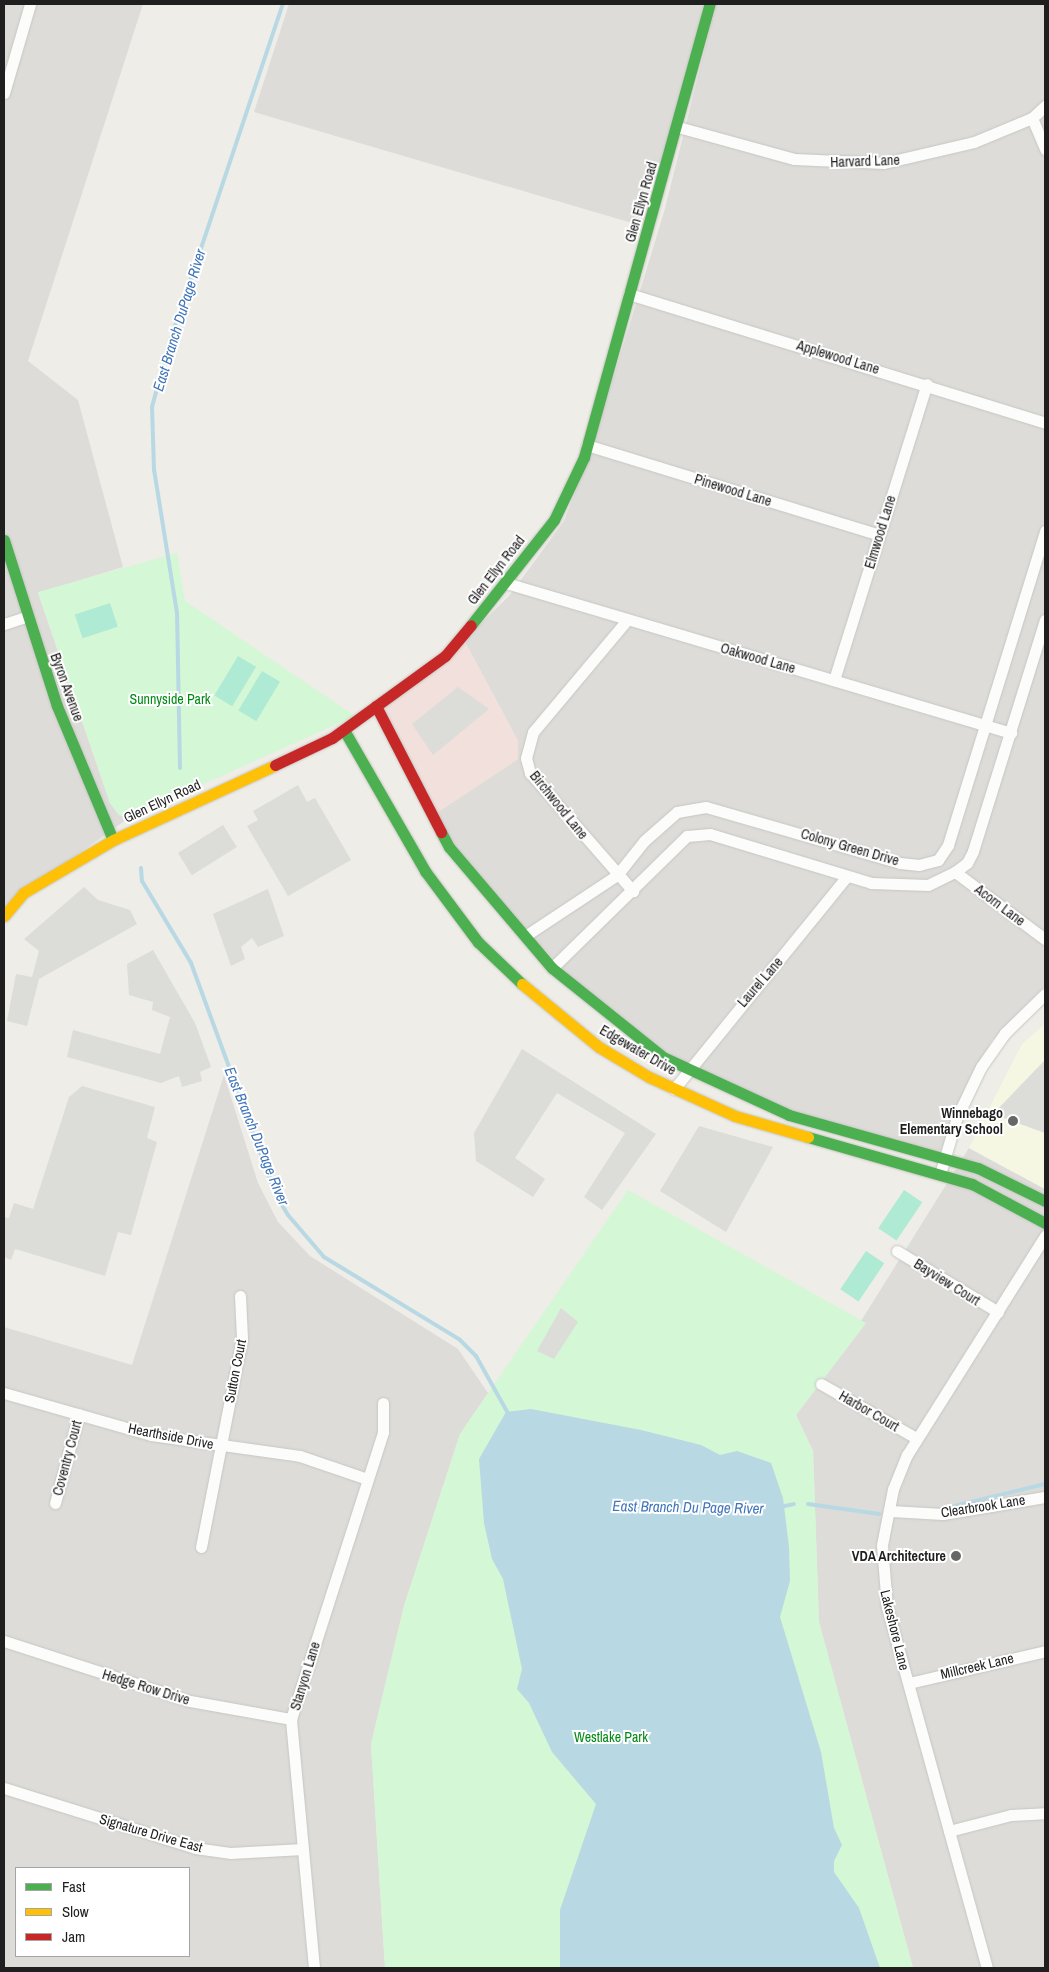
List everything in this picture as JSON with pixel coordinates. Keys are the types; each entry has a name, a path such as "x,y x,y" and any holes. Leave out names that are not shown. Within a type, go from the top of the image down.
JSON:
{"street":[{"path":"4,93 9,51 30,4"},
{"name":"Glen Ellyn Road","path":"4,916 23,893 113,840 344,730 445,656 506,583 554,520 587,445 678,127 710,4"},
{"name":"Harvard Lane","path":"678,127 794,159 884,163 949,151 1032,118 1045,106"},
{"path":"1032,118 1045,149"},
{"name":"Applewood Lane","path":"629,294 927,384 1045,422"},
{"name":"Elmwood Lane","path":"834,680 927,384"},
{"name":"Pinewood Lane","path":"587,445 879,535"},
{"name":"Colony Green Drive","path":"525,936 618,875 644,841 677,812 706,807 900,863 919,865 938,860 948,845 1045,531"},
{"name":"Byron Avenue","path":"4,540 26,617 72,745 113,840"},
{"name":"Oakwood Lane","path":"506,583 1011,733"},
{"path":"4,624 26,617"},
{"name":"Birchwood Lane","path":"627,620 533,732 526,752 530,773 633,891"},
{"name":"Colony Green Drive","path":"552,968 633,891 687,836 710,834 871,883 928,885 955,872 973,851 1045,620"},
{"name":"Edgewater Drive","path":"376,706 449,847 552,968 598,1009 687,1070 789,1115 944,1158 1045,1201"},
{"name":"Edgewater Drive","path":"344,730 424,871 478,942 548,1009 599,1048 674,1089 744,1119 940,1174 1022,1207 1045,1223"},
{"name":"Acorn Lane","path":"955,872 1045,939"},
{"name":"Laurel Lane","path":"674,1089 687,1070 847,876"},
{"path":"940,1174 944,1158 981,1067 1005,1033 1045,994"},
{"name":"Lakeshore Lane","path":"987,1968 883,1589 883,1530 891,1511 893,1489 916,1438 1045,1236"},
{"name":"Bayview Court","path":"897,1250 998,1312"},
{"name":"Sutton Court","path":"201,1547 242,1338 240,1296"},
{"name":"Harbor Court","path":"822,1384 916,1438"},
{"name":"Hearthside Drive","path":"4,1394 150,1435 300,1456 367,1480"},
{"name":"Stanyon Lane","path":"314,1968 291,1719 383,1432 382,1403"},
{"name":"Coventry Court","path":"55,1503 79,1414"},
{"name":"Clearbrook Lane","path":"891,1511 943,1514 1045,1497"},
{"name":"Hedge Row Drive","path":"4,1642 190,1701 291,1719"},
{"name":"Millcreek Lane","path":"908,1683 1045,1651"},
{"name":"Signature Drive East","path":"4,1788 195,1848 230,1853 302,1849"},
{"path":"949,1831 1011,1814 1045,1813"}],"shaded area":[{"path":"4,4 143,4 28,361 78,400 123,567 38,593 110,803 119,815 130,817 4,907"},
{"path":"289,4 704,4 649,228 254,112"},
{"path":"716,4 1045,4 1045,986 993,1039 966,1085 942,1153 788,1111 652,1045 591,997 535,940 470,868 435,814 518,759 518,741 464,640 509,596 564,521 591,451 664,212"},
{"path":"464,640 518,741 518,759 435,814 381,708"},
{"path":"458,687 489,709 433,755 412,724"},
{"path":"298,785 307,802 315,798 351,860 288,896 247,826 258,820 253,811"},
{"path":"223,825 237,847 192,875 178,853"},
{"path":"84,887 98,900 130,910 137,924 39,979 27,1026 7,1021 16,974 32,977 39,951 24,939"},
{"path":"268,889 284,936 258,947 252,938 241,947 245,959 231,966 213,914"},
{"path":"153,950 195,1023 211,1067 200,1072 202,1081 182,1087 179,1076 161,1083 67,1057 73,1030 160,1054 170,1017 152,1010 153,1002 129,995 127,964"},
{"name":"Winnebago Elementary School","path":"1045,1024 1045,1189 969,1148 1022,1044"},
{"path":"522,1049 656,1134 602,1210 584,1197 625,1133 557,1093 515,1158 545,1179 533,1197 476,1161 474,1133"},
{"path":"1045,1060 1045,1133 993,1114"},
{"path":"224,1075 258,1183 278,1222 310,1256 458,1349 488,1393 460,1434 404,1606 371,1744 385,1968 4,1968 4,1327 132,1365"},
{"path":"82,1086 155,1107 147,1138 157,1142 131,1235 118,1232 105,1276 15,1249 11,1260 4,1257 4,1217 9,1218 14,1203 33,1209 69,1097"},
{"path":"699,1126 773,1147 726,1232 660,1191"},
{"path":"969,1148 1045,1189 1045,1968 913,1968 819,1622 813,1451 796,1415 865,1324 861,1321"},
{"path":"561,1308 578,1322 554,1359 537,1351"}],"green space":[{"name":"Sunnyside Park","path":"177,553 185,601 355,716 130,817 119,815 110,803 38,592"},
{"path":"110,603 118,627 83,638 75,614"},
{"path":"238,656 256,667 232,706 214,695"},
{"path":"262,671 280,682 256,721 238,710"},
{"name":"Westlake Park","path":"628,1190 866,1323 796,1415 813,1451 819,1622 913,1968 385,1968 371,1744 404,1606 460,1434"},
{"path":"904,1190 922,1202 897,1240 878,1228"},
{"path":"866,1251 884,1263 859,1301 840,1289"}],"water":[{"path":"531,1409 641,1430 701,1445 720,1455 737,1451 771,1463 783,1498 789,1547 790,1581 780,1617 821,1752 834,1828 842,1845 834,1861 834,1872 859,1908 880,1968 560,1968 560,1910 596,1804 552,1752 529,1703 517,1689 522,1669 503,1579 492,1559 484,1523 479,1459 506,1412"}],"waterway":[{"name":"East Branch DuPage River","path":"180,768 177,613 154,470 152,407 169,344 283,4"},
{"name":"East Branch DuPage River","path":"141,868 142,881 191,963 276,1195 288,1215 324,1257 459,1339 476,1356 509,1415"},
{"name":"East Branch Du Page River","path":"938,1510 1045,1484"},
{"name":"East Branch Du Page River","path":"780,1507 794,1504"},
{"name":"East Branch Du Page River","path":"808,1504 879,1514"}],"traffic: fast":[{"path":"471,625 554,520 584,457 710,4"},
{"path":"4,540 57,706 113,840"},
{"path":"344,730 425,871 478,942 522,984"},
{"path":"441,832 449,847 552,968 663,1057 789,1115 978,1168 1045,1201"},
{"path":"808,1137 972,1184 1045,1223"}],"traffic: slow":[{"path":"4,916 23,893 113,840 275,765"},
{"path":"522,984 599,1047 649,1077 735,1116 808,1137"}],"traffic: jam":[{"path":"275,765 332,738 445,656 471,625"},
{"path":"376,706 441,832"}],"place":[{"name":"Winnebago Elementary School","path":"1013,1121"},
{"name":"VDA Architecture","path":"956,1556"}]}
